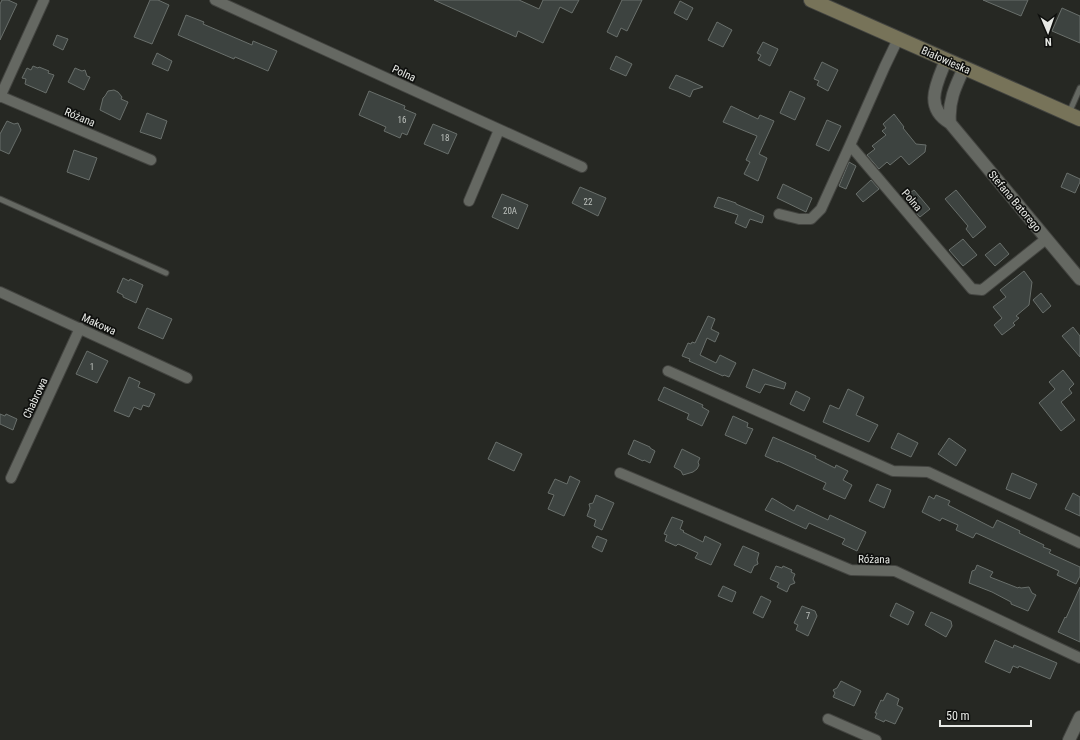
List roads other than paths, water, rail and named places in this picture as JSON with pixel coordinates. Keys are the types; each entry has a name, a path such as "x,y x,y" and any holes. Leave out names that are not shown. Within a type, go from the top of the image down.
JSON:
{"main road":[{"name":"Białowieska","path":"811,0 1074,117"}],"street":[{"path":"0,97 44,0"},
{"name":"Polna","path":"218,1 582,167"},
{"path":"779,214 799,219 811,219 821,209 898,39"},
{"name":"Stefana Batorego","path":"946,60 936,86 934,96 937,112 942,118 950,123 1080,279"},
{"path":"950,123 949,114 951,99 964,68"},
{"name":"Różana","path":"0,97 151,160"},
{"path":"469,201 499,130"},
{"name":"Polna","path":"850,145 972,289 982,290 1046,239"},
{"name":"Makowa","path":"0,292 187,378"},
{"name":"Chabrowa","path":"11,478 80,328"},
{"path":"668,371 892,472 928,472 1080,543"},
{"name":"Różana","path":"620,473 851,570 895,571 1080,658"},
{"path":"1069,740 1080,717"},
{"path":"828,719 876,740"}],"lane":[{"path":"1074,117 1080,88"},
{"path":"0,199 166,273"}]}
